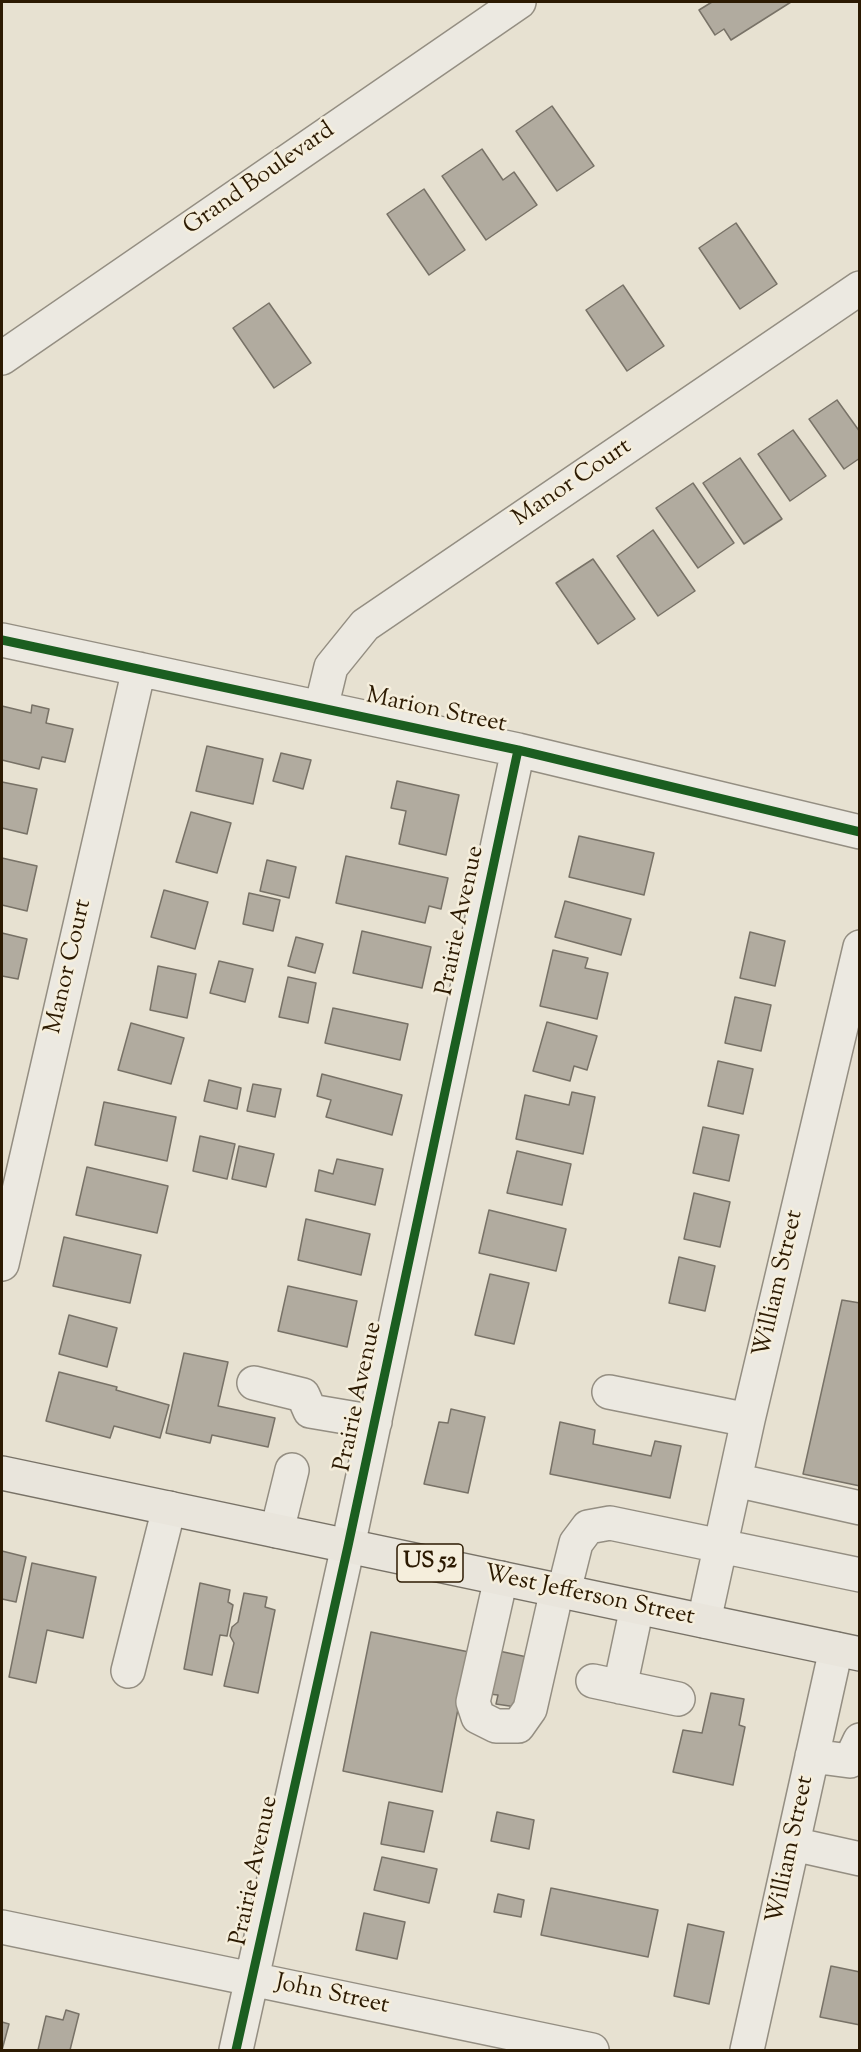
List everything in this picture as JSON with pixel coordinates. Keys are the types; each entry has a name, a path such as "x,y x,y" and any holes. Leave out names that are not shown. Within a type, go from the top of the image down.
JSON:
{"main road":[{"name":"West Jefferson Street","path":"2,1473 848,1651"}],"street":[{"name":"Grand Boulevard","path":"2,358 519,2"},
{"name":"Manor Court","path":"321,708 331,667 365,625 860,288"},
{"name":"Marion Street","path":"2,640 518,750 860,832"},
{"name":"Manor Court","path":"2,1264 139,669"},
{"name":"Prairie Avenue","path":"236,2050 375,1422 518,750"},
{"name":"William Street","path":"704,1621 748,1420 860,947"},
{"path":"254,1383 303,1395 310,1411 375,1422"},
{"path":"609,1392 748,1420"},
{"path":"277,1531 292,1470"},
{"path":"735,1480 860,1508"},
{"path":"128,1671 169,1508"},
{"path":"501,1578 473,1702 478,1717 496,1726 518,1726 530,1709 576,1543 588,1527 610,1523 860,1575"},
{"path":"637,1607 606,1684 678,1699"},
{"name":"William Street","path":"747,2050 812,1756 848,1651"},
{"path":"812,1756 849,1761 860,1740"},
{"path":"793,1844 860,1859"},
{"name":"John Street","path":"2,1927 252,1979 496,2041 592,2050"}],"building":[{"path":"712,2 791,2 731,40 724,29 715,35 699,10"},
{"path":"552,106 594,166 557,191 516,131"},
{"path":"482,149 503,180 514,172 537,205 486,240 442,176"},
{"path":"424,189 465,250 429,275 387,214"},
{"path":"736,223 777,284 740,309 699,248"},
{"path":"623,285 664,346 627,371 586,310"},
{"path":"269,303 311,363 274,388 233,328"},
{"path":"837,400 860,432 860,458 844,469 809,419"},
{"path":"793,430 826,476 790,501 758,454"},
{"path":"740,458 782,519 744,544 703,483"},
{"path":"693,483 734,543 698,568 656,508"},
{"path":"653,530 695,591 658,616 617,556"},
{"path":"593,559 635,619 598,644 556,583"},
{"path":"32,705 49,709 46,723 73,729 65,762 42,757 39,769 2,760 2,706 31,713"},
{"path":"207,746 263,759 253,804 196,791"},
{"path":"281,753 311,760 303,789 273,781"},
{"path":"397,781 459,795 446,855 399,844 406,811 391,808"},
{"path":"2,782 37,789 27,834 2,828"},
{"path":"191,812 231,823 217,873 176,862"},
{"path":"579,836 654,853 644,895 569,877"},
{"path":"346,856 448,878 441,909 429,906 425,923 336,903"},
{"path":"2,858 37,866 27,911 2,905"},
{"path":"267,860 296,867 289,898 260,891"},
{"path":"164,890 208,902 195,949 151,937"},
{"path":"249,893 280,900 273,931 243,924"},
{"path":"565,901 631,919 621,955 555,937"},
{"path":"362,931 431,947 422,988 353,973"},
{"path":"750,932 785,941 775,986 740,978"},
{"path":"2,933 27,939 18,979 2,976"},
{"path":"296,937 323,944 315,973 288,966"},
{"path":"553,950 588,958 585,968 608,973 597,1019 540,1006"},
{"path":"219,961 253,969 245,1002 210,993"},
{"path":"158,966 196,974 187,1018 150,1010"},
{"path":"288,977 316,983 308,1023 279,1017"},
{"path":"735,997 771,1005 761,1051 725,1043"},
{"path":"333,1008 408,1024 400,1060 325,1043"},
{"path":"547,1022 597,1036 587,1070 574,1066 570,1081 533,1071"},
{"path":"131,1023 184,1038 171,1084 118,1070"},
{"path":"718,1061 753,1069 743,1114 708,1106"},
{"path":"322,1074 402,1095 392,1135 326,1117 331,1100 317,1096"},
{"path":"209,1080 241,1088 237,1109 204,1101"},
{"path":"253,1084 281,1089 275,1117 247,1111"},
{"path":"572,1092 595,1097 583,1154 516,1139 525,1095 569,1105"},
{"path":"104,1102 176,1117 167,1161 95,1145"},
{"path":"703,1127 739,1135 729,1181 693,1173"},
{"path":"200,1136 235,1144 227,1179 193,1171"},
{"path":"239,1146 274,1154 266,1187 232,1179"},
{"path":"517,1151 571,1164 562,1205 507,1193"},
{"path":"337,1159 383,1169 375,1205 315,1191 319,1170 333,1174"},
{"path":"87,1167 168,1186 157,1233 76,1215"},
{"path":"694,1193 730,1202 720,1247 684,1239"},
{"path":"489,1210 566,1229 556,1271 479,1253"},
{"path":"306,1219 370,1234 361,1275 298,1260"},
{"path":"64,1237 141,1255 130,1303 53,1286"},
{"path":"679,1257 715,1266 705,1311 669,1303"},
{"path":"490,1274 529,1283 514,1344 475,1335"},
{"path":"288,1286 357,1301 347,1347 278,1331"},
{"path":"842,1300 860,1303 860,1486 803,1474"},
{"path":"69,1315 117,1328 107,1367 59,1354"},
{"path":"184,1353 228,1362 218,1406 275,1418 268,1447 212,1435 210,1443 166,1433"},
{"path":"59,1372 117,1387 116,1390 169,1405 160,1438 114,1426 110,1438 46,1421"},
{"path":"451,1409 485,1417 468,1493 424,1484 439,1422 448,1423"},
{"path":"560,1422 595,1430 593,1444 651,1456 655,1441 681,1446 670,1498 550,1474"},
{"path":"2,1551 26,1557 16,1602 2,1599"},
{"path":"32,1563 96,1577 83,1638 47,1630 36,1683 9,1677"},
{"path":"200,1583 230,1590 228,1602 233,1605 227,1636 220,1635 212,1675 184,1669"},
{"path":"244,1593 267,1597 265,1607 275,1610 258,1693 224,1686 234,1643 230,1636 232,1627 238,1622"},
{"path":"371,1632 469,1652 442,1792 343,1771"},
{"path":"499,1651 527,1657 516,1707 496,1704 498,1695 489,1694"},
{"path":"711,1693 744,1699 739,1725 745,1727 733,1785 673,1772 683,1730 702,1733"},
{"path":"389,1802 433,1811 424,1852 381,1844"},
{"path":"497,1812 534,1820 529,1849 491,1841"},
{"path":"382,1857 437,1869 429,1903 374,1890"},
{"path":"551,1888 658,1910 648,1957 541,1935"},
{"path":"498,1894 524,1900 521,1917 494,1912"},
{"path":"364,1913 405,1922 397,1959 356,1950"},
{"path":"688,1924 724,1932 709,2004 674,1996"},
{"path":"831,1966 860,1972 860,2025 820,2017"},
{"path":"66,2010 79,2014 70,2050 38,2050 46,2016 63,2020"},
{"path":"2,2022 9,2024 2,2050"}],"cycle path":[{"path":"2,640 518,750 860,832"},
{"path":"236,2050 348,1546 518,750"}]}
